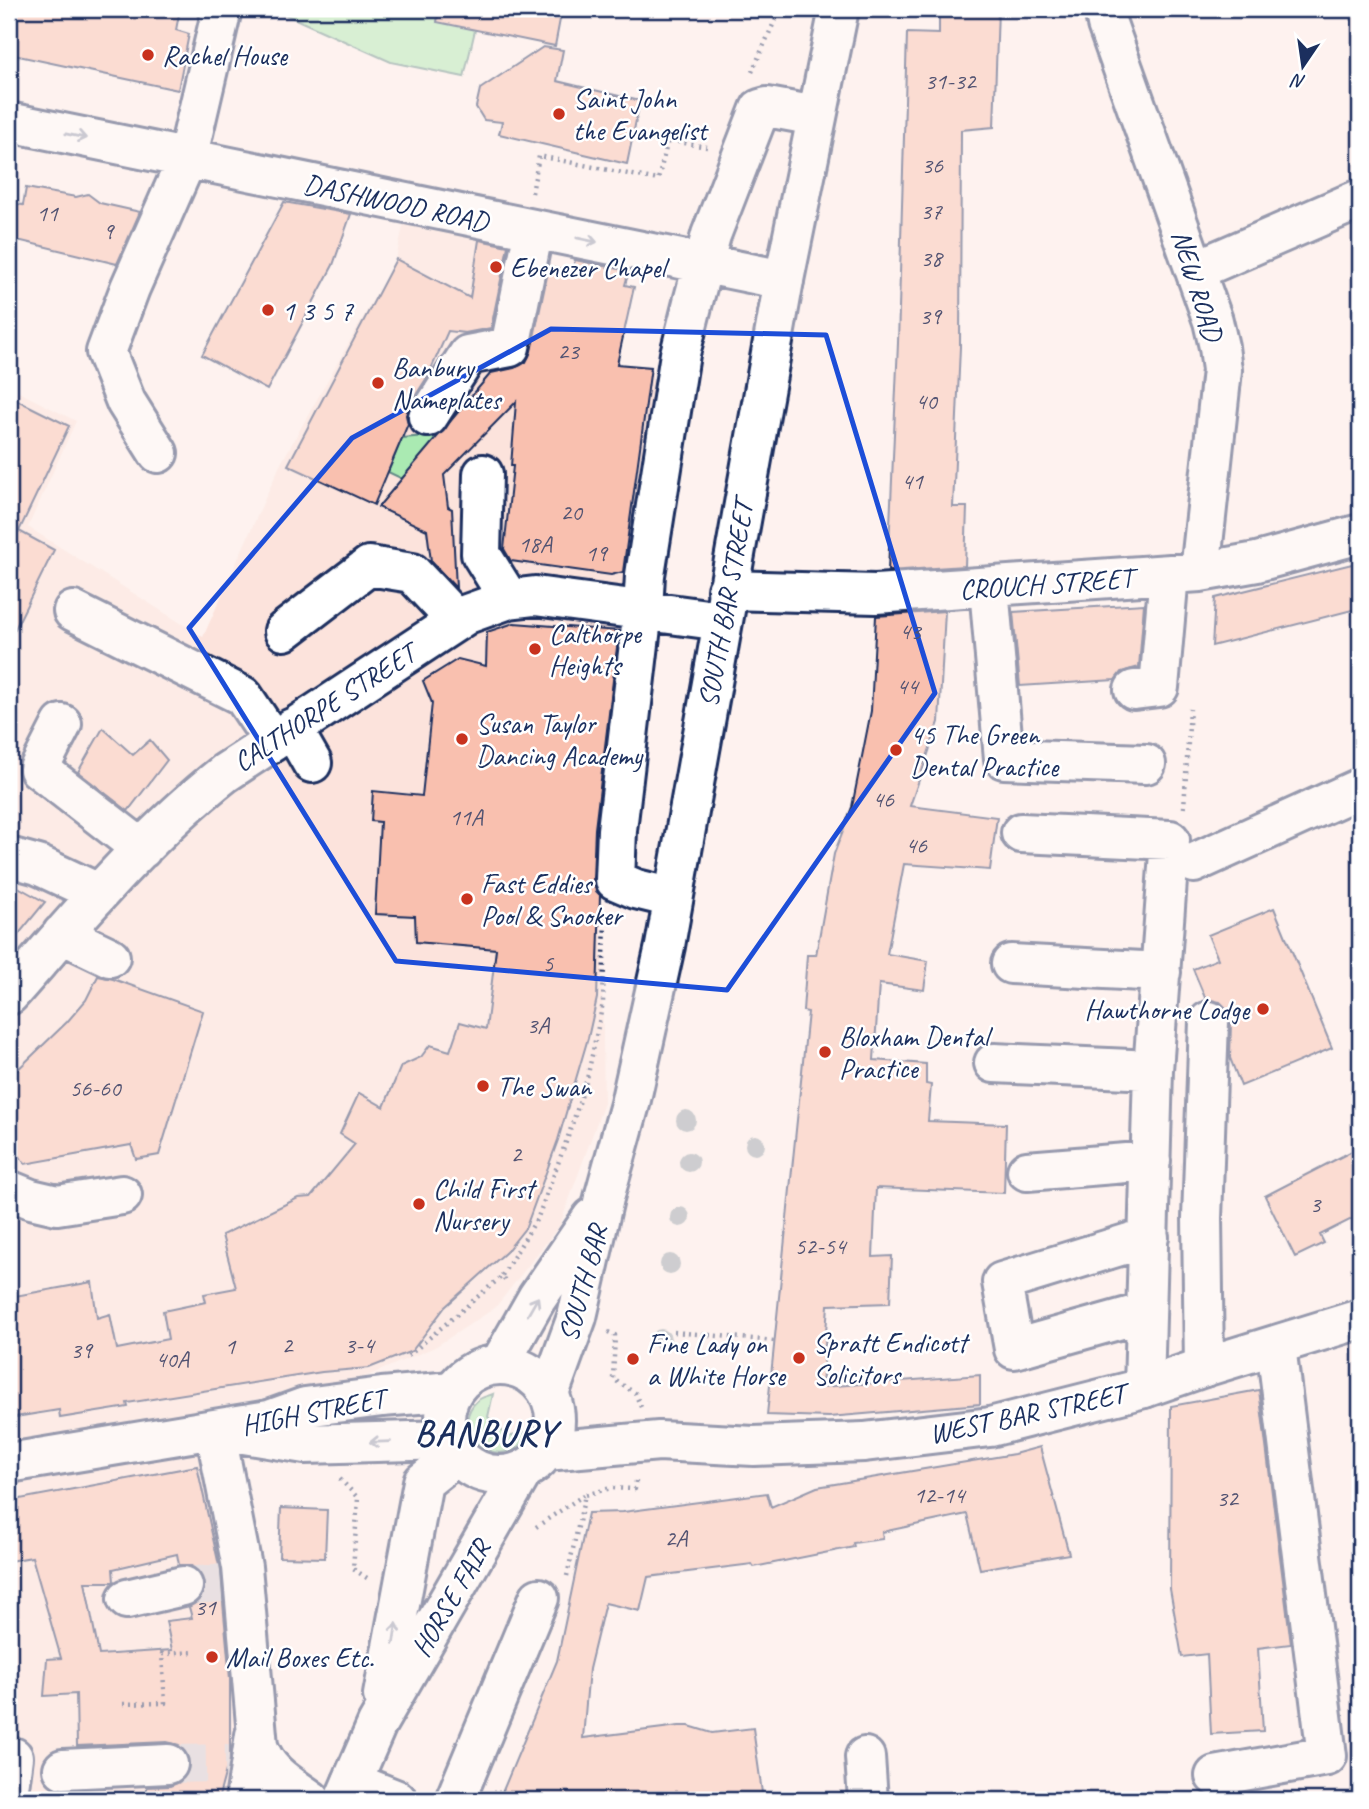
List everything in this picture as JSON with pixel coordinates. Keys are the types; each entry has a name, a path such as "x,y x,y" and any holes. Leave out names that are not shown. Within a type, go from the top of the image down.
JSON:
{"street":[{"path":"158,453 126,401 106,352 130,288 187,159 222,9"},
{"name":"SOUTH BAR STREET","path":"604,1198 630,1104 673,898 784,280 839,9"},
{"name":"NEW ROAD","path":"1105,10 1213,321 1222,370 1184,573 1159,687 1134,690"},
{"path":"673,898 636,889 615,880 617,830 645,575 678,366 711,235 760,109 767,107 817,116"},
{"name":"DASHWOOD ROAD","path":"9,122 784,280"},
{"path":"1196,270 1360,199"},
{"path":"428,417 468,355 510,347 530,229"},
{"path":"483,474 481,555 509,599"},
{"name":"CROUCH STREET","path":"724,606 1184,573 1257,562 1360,534"},
{"path":"284,631 369,566 412,573 457,621"},
{"path":"989,587 1004,759 1146,764"},
{"name":"CALTHORPE STREET","path":"9,995 98,893 197,794 283,734 457,621 486,606 509,599 535,596 643,610 724,606"},
{"path":"73,611 243,696 312,763"},
{"path":"62,723 39,769 142,849"},
{"path":"1194,863 1360,788"},
{"path":"1021,833 1170,840 1153,1070 1144,1388"},
{"path":"9,839 24,861 98,893"},
{"path":"62,934 110,957"},
{"path":"1011,964 1161,972"},
{"path":"1204,1367 1202,1219 1209,1021"},
{"path":"995,1063 1153,1070"},
{"path":"1027,1171 1151,1161"},
{"path":"9,1190 57,1205 122,1195"},
{"name":"SOUTH BAR","path":"499,1365 537,1298 604,1198"},
{"name":"SOUTH BAR","path":"551,1400 577,1317 604,1198"},
{"path":"1146,1312 1014,1349 1002,1282 1149,1237"},
{"name":"WEST BAR STREET","path":"642,1445 802,1446 937,1435 990,1427 1144,1388 1360,1319"},
{"path":"1215,1776 1327,1756 1276,1346"},
{"path":"535,1461 553,1437 555,1422 551,1400 540,1382 514,1367 499,1365 473,1372 453,1391 446,1415 452,1447 467,1465 494,1475 535,1461 642,1445"},
{"name":"HIGH STREET","path":"9,1463 269,1420 306,1407 382,1396 453,1391"},
{"path":"551,1400 608,1431 642,1445"},
{"path":"215,1430 233,1582 245,1751 245,1800"},
{"name":"HIGH STREET","path":"215,1430 305,1444 452,1447"},
{"name":"HORSE FAIR","path":"377,1724 423,1482 452,1447"},
{"name":"HORSE FAIR","path":"348,1791 377,1724 535,1461"},
{"path":"127,1599 183,1586"},
{"path":"455,1800 538,1598"},
{"path":"245,1751 258,1746 263,1761 270,1770 311,1800"},
{"path":"865,1756 868,1800"},
{"path":"63,1769 168,1763"},
{"path":"348,1791 397,1800"}],"path":[{"path":"750,78 779,9"},
{"path":"1018,9 1061,13 1105,10"},
{"path":"530,229 539,156 659,180 668,140 714,148"},
{"path":"405,1358 501,1277 538,1217 587,1079 603,1003 605,914"},
{"path":"501,1277 509,1282"},
{"path":"532,1530 585,1495 611,1488 635,1489 642,1445 635,1393 613,1380 615,1335 603,1329"},
{"path":"674,1332 775,1341"},
{"path":"338,1477 358,1498 353,1569 400,1601"},
{"path":"538,1598 560,1607 585,1495"},
{"path":"123,1704 165,1703 162,1654 196,1652"}],"highlighted area":[{"path":"551,329 826,335 935,693 727,990 396,961 189,628 352,438"}],"shaded area":[{"path":"404,222 521,244 496,368 612,364 651,367 655,398 600,836 604,1103 560,1225 495,1308 435,1347 351,1383 202,1409 236,1585 239,1748 234,1800 9,1800 9,387 76,421 28,527 203,637 280,465 396,259"}],"green space":[{"path":"273,9 480,9 464,77 391,62"},
{"path":"439,435 413,484 388,472 402,438"},
{"path":"493,1394 488,1417 508,1437 526,1432 521,1444 510,1451 489,1451 480,1446 469,1430 467,1420 470,1410 479,1400"}],"building":[{"path":"9,9 91,9 120,15 122,9 180,9 176,30 189,34 178,90 9,54"},
{"path":"439,9 562,9 555,46 437,22"},
{"path":"939,9 998,9 994,127 961,130 960,347 953,507 967,507 965,566 888,571 907,33 939,34"},
{"name":"Saint John the Evangelist","path":"543,47 563,50 557,81 640,101 627,164 499,134 502,122 484,120 476,107 480,89"},
{"path":"26,188 76,197 88,194 100,203 140,212 117,264 9,238 9,203 23,205"},
{"name":"1 3 5 7","path":"284,202 351,214 333,265 267,390 202,355"},
{"name":"Banbury Nameplates","path":"479,240 508,246 491,328 465,333 448,331 428,376 409,406 406,415 408,424 374,505 288,465 396,259 470,298"},
{"path":"575,260 629,271 625,285 634,287 617,364 651,367 623,572 611,575 511,561 504,549 513,466 516,402 444,475 448,507 452,509 456,588 431,561 427,530 378,507 491,373 514,368 526,362 531,351 549,267 572,272"},
{"path":"9,396 69,426 19,531 54,550 9,641"},
{"path":"1360,562 1360,608 1212,646 1215,598"},
{"path":"1144,604 1139,667 1121,672 1115,680 1020,686 1013,612"},
{"path":"945,611 939,722 910,806 997,817 990,870 904,864 887,954 928,961 924,990 879,984 874,1060 926,1064 926,1084 931,1085 928,1121 1006,1124 1004,1193 876,1188 873,1257 892,1256 890,1303 828,1305 822,1387 980,1375 980,1404 829,1417 767,1415 808,1012 803,1011 807,955 816,955 834,854 852,807 871,711 876,616"},
{"path":"514,623 619,631 595,829 593,879 600,895 597,998 558,1140 526,1227 506,1252 445,1307 412,1351 369,1368 322,1372 127,1403 128,1407 60,1418 59,1410 9,1418 9,1338 17,1337 15,1296 92,1282 97,1318 110,1314 117,1349 168,1339 163,1311 206,1302 204,1294 236,1288 222,1235 298,1198 311,1197 355,1144 340,1134 359,1093 384,1107 401,1066 421,1057 430,1045 450,1051 460,1022 486,1029 496,949 416,942 415,916 375,914 380,822 371,821 373,791 422,796 432,703 423,681 458,659 486,666 487,632"},
{"path":"103,728 133,755 150,740 167,760 128,811 78,772"},
{"path":"9,882 45,902 9,946"},
{"name":"Hawthorne Lodge","path":"1274,908 1332,1048 1241,1086 1230,1058 1229,1011 1220,1002 1206,1000 1193,969 1218,959 1208,935"},
{"path":"98,976 203,1011 159,1155 136,1159 131,1145 25,1164 9,1141 9,1078 67,1022 86,1000"},
{"path":"1360,1147 1360,1215 1320,1235 1324,1243 1295,1257 1265,1196"},
{"path":"1259,1390 1291,1644 1258,1648 1263,1731 1211,1734 1207,1654 1182,1657 1170,1589 1171,1406"},
{"path":"1040,1447 1069,1554 980,1569 967,1514 882,1532 883,1539 853,1543 854,1547 754,1567 752,1564 648,1577 640,1611 605,1603 589,1669 583,1738 679,1726 712,1733 753,1728 763,1800 499,1800 557,1661 588,1513 623,1512 767,1493 771,1507 817,1487 1014,1454"},
{"path":"197,1466 220,1570 230,1679 230,1755 218,1800 147,1800 147,1787 170,1786 187,1775 190,1764 187,1753 179,1745 167,1742 77,1746 76,1694 44,1696 47,1659 61,1658 32,1557 9,1561 9,1501","holes":["177,1554 179,1565 190,1565 199,1572 204,1582 204,1592 198,1601 189,1607 192,1618 166,1621 172,1650 99,1655 85,1582 114,1582 113,1569"]},
{"path":"281,1508 327,1510 325,1558 279,1557"}],"tunnel":[{"path":"183,1586 223,1583"},
{"path":"168,1764 229,1763"}],"place":[{"name":"Rachel House","path":"148,55"},
{"name":"Saint John the Evangelist","path":"559,114"},
{"name":"Ebenezer Chapel","path":"496,267"},
{"name":"1 3 5 7","path":"268,310"},
{"name":"Banbury Nameplates","path":"378,383"},
{"name":"Calthorpe Heights","path":"535,649"},
{"name":"Susan Taylor Dancing Academy","path":"462,739"},
{"name":"45 The Green Dental Practice","path":"896,750"},
{"name":"Fast Eddies Pool & Snooker","path":"467,899"},
{"name":"Hawthorne Lodge","path":"1263,1009"},
{"name":"Bloxham Dental Practice","path":"825,1052"},
{"name":"The Swan","path":"483,1086"},
{"name":"Child First Nursery","path":"419,1204"},
{"name":"Spratt Endicott Solicitors","path":"799,1358"},
{"name":"Fine Lady on a White Horse","path":"633,1359"},
{"name":"Mail Boxes Etc.","path":"212,1657"}],"district":[{"name":"BANBURY","path":"486,1433"}]}
